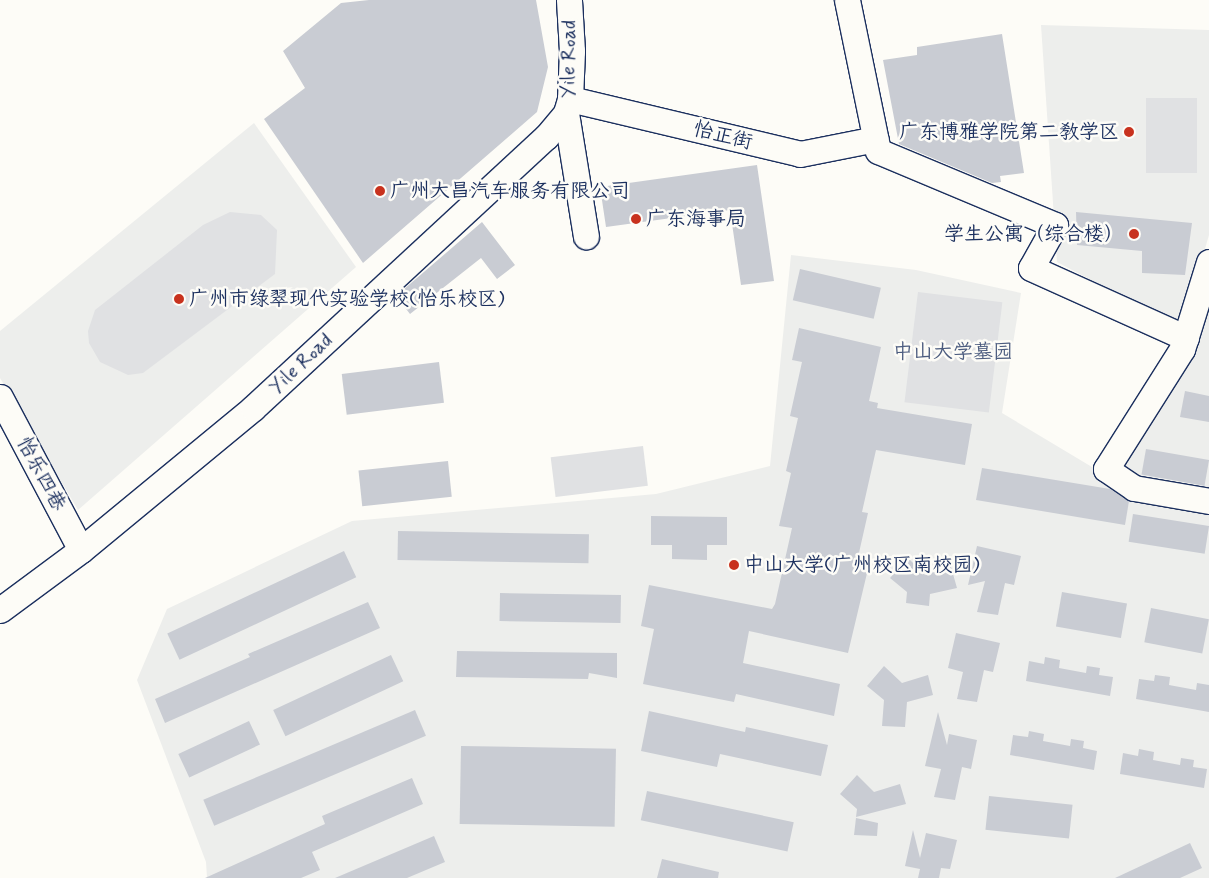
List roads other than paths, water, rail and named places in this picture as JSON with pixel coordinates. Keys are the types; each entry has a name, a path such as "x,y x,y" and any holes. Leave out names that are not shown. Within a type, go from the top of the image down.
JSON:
{"street":[{"name":"Yile Road","path":"0,610 81,550 253,408 546,136 568,106 572,51 568,0"},
{"path":"847,0 878,151 1055,225 1031,268 1186,338"},
{"name":"怡正街","path":"568,106 800,154 876,139"},
{"path":"568,106 586,236"},
{"path":"1209,262 1182,349 1106,469 1134,488 1209,502"},
{"name":"怡乐四巷","path":"0,397 81,550"}],"place":[{"name":"广东博雅学院第二教学区","path":"1129,132"},
{"name":"广州大昌汽车服务有限公司","path":"380,191"},
{"name":"广东海事局","path":"636,219"},
{"name":"学生公寓（综合楼）","path":"1134,234"},
{"name":"广州市绿翠现代实验学校(怡乐校区)","path":"179,299"},
{"name":"中山大学(广州校区南校园)","path":"734,565"}],"park label":[{"name":"中山大学墓园","path":"953,352"}]}
